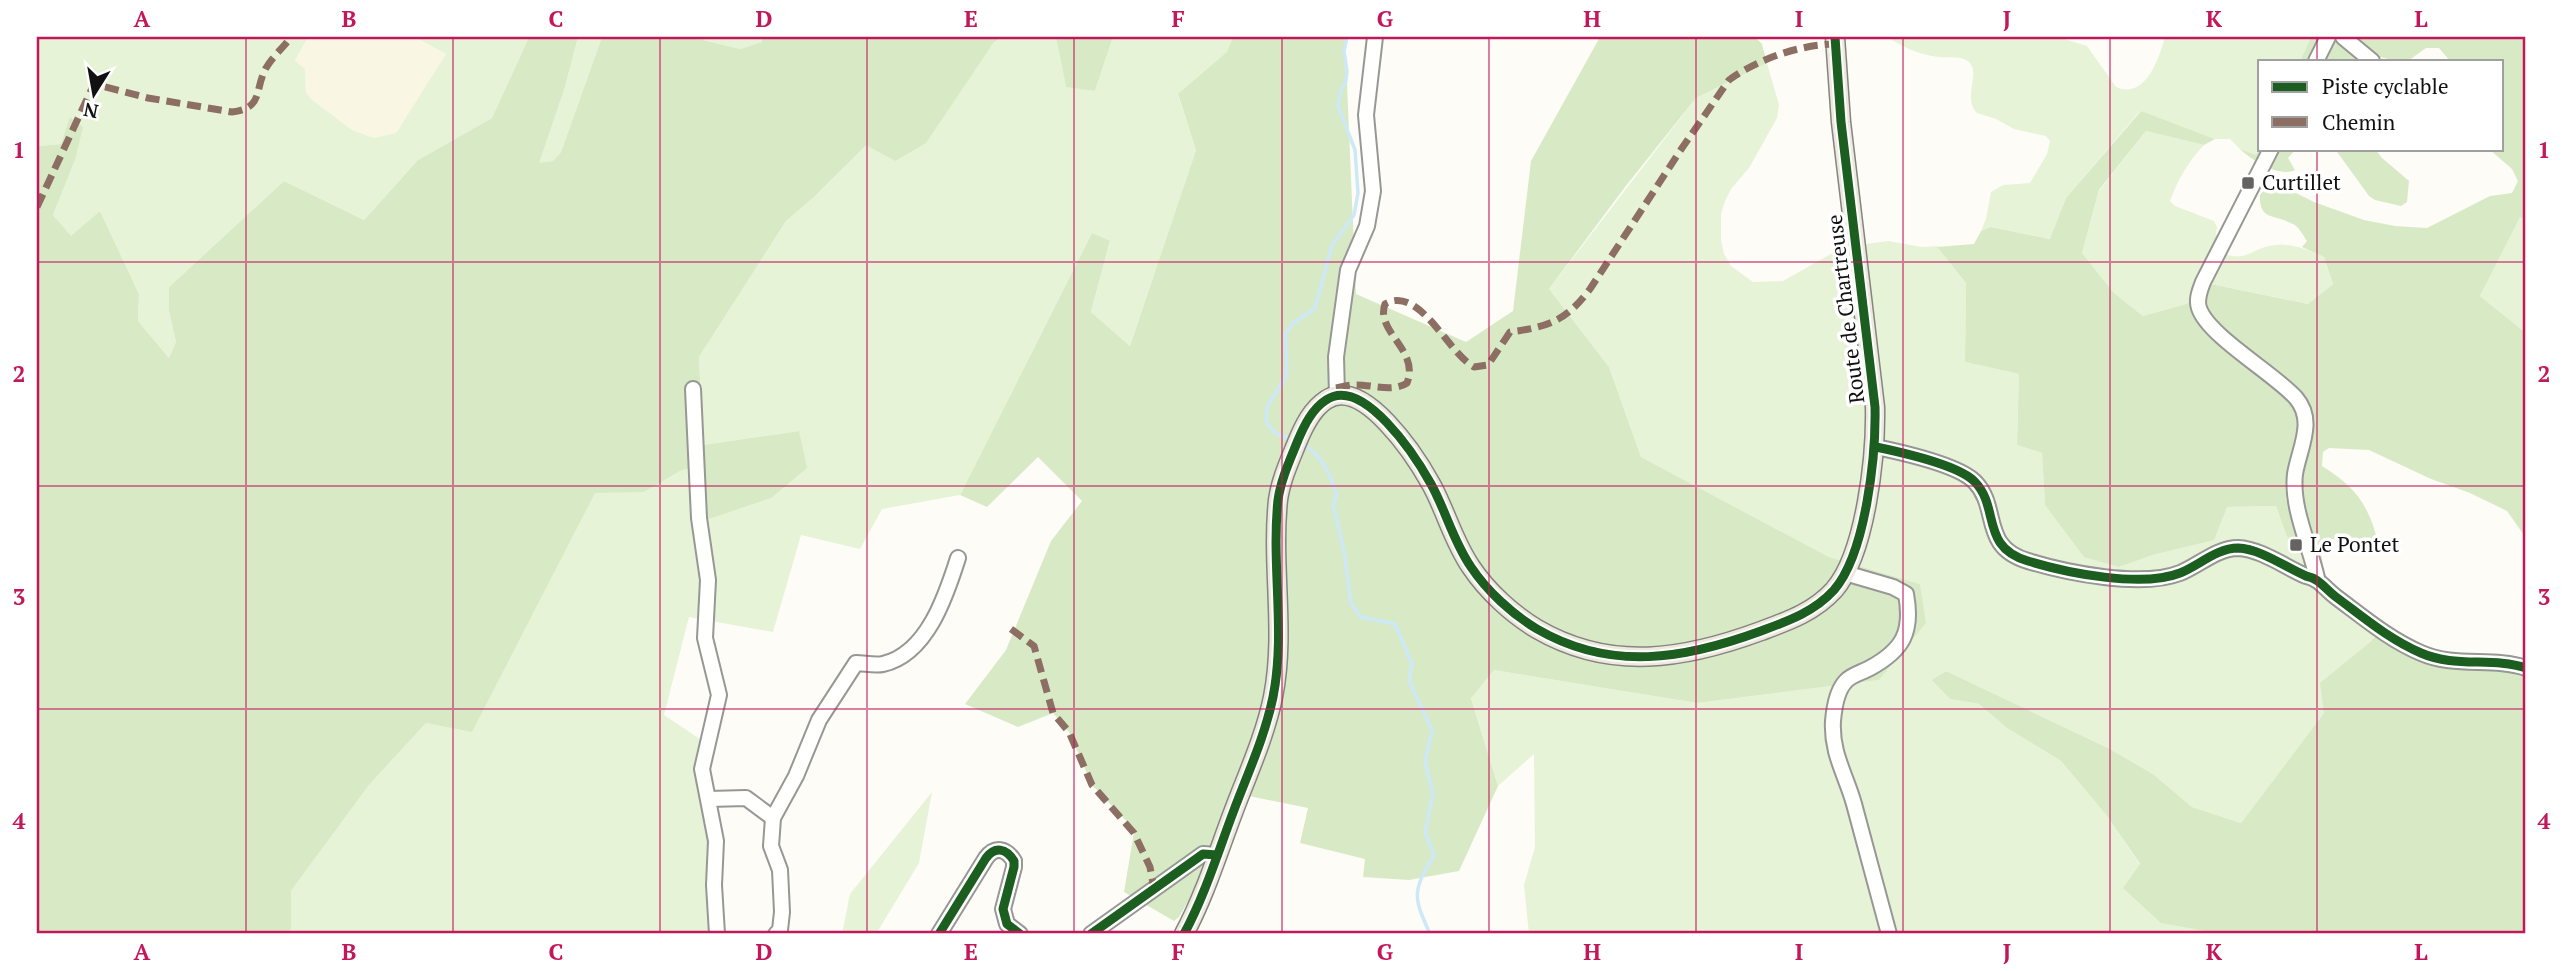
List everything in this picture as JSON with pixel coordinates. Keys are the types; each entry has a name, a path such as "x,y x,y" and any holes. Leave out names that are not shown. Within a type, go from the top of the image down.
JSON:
{"main road":[{"name":"Route de Chartreuse","path":"1337,395 1351,396 1372,409 1409,449 1432,486 1455,541 1488,588 1538,629 1589,652 1625,656 1685,654 1732,641 1799,617 1818,605 1845,573 1858,537 1876,447 1875,407 1841,122 1835,37"},
{"path":"1184,934 1203,894 1265,728 1274,693 1279,630 1278,500 1286,471 1301,433 1320,404 1337,395"}],"street":[{"path":"1337,395 1336,357 1348,270 1367,226 1373,191 1366,115 1375,37"},
{"path":"2316,60 2328,37"},
{"path":"2343,37 2371,60"},
{"path":"2270,150 2203,282 2198,303 2199,309 2212,327 2296,398 2306,416 2306,431 2295,477 2297,503 2317,578 2326,590 2364,618 2404,645 2423,654 2453,662 2501,662 2526,668"},
{"path":"693,389 698,450 699,518 708,580 705,638 719,695 702,769 716,841 714,885 717,934"},
{"path":"1876,447 1938,464 1973,480 1982,492 1994,533 1999,541 2015,557 2029,562 2085,573 2148,580 2178,574 2223,551 2242,548 2306,576 2317,578"},
{"path":"776,934 780,930 782,912 780,870 771,846 773,818 796,776 819,720 856,663 882,664 910,653 943,604 958,558"},
{"path":"1845,573 1893,587 1906,594 1910,614 1907,632 1900,645 1887,659 1847,680 1838,695 1833,722 1836,759 1853,800 1889,934"},
{"path":"709,799 746,797 773,818"},
{"path":"940,934 986,858 993,850 999,849 1014,860 1003,909 1007,924 1020,934"},
{"path":"1091,934 1203,854 1217,855"}],"shaded area":[{"path":"308,37 415,37 446,54 396,133 374,138 352,130 311,99 306,92 305,69 295,62"}],"green space":[{"path":"37,37 308,37 295,61 305,69 306,92 311,99 352,130 374,138 396,133 446,54 415,37 529,37 492,118 418,160 364,220 284,181 169,287 169,311 176,342 169,358 138,321 139,294 100,211 71,237 53,215 75,160 61,144 39,146 37,150"},
{"path":"529,37 578,37 565,87 539,163 553,161 561,152 602,37 704,37 703,40 740,49 762,42 762,37 1002,37 994,42 926,143 895,161 866,145 786,221 699,357 703,445 799,431 807,468 771,498 706,520 702,466 682,470 644,492 595,493 472,732 426,723 369,785 291,891 291,929 286,934 37,934 39,146 61,144 70,117 83,127 75,160 53,215 71,236 100,211 139,294 138,321 169,358 176,342 169,311 169,287 284,181 364,220 418,160 492,118"},
{"path":"578,37 602,37 561,152 553,161 538,164 565,87"},
{"path":"704,37 762,37 762,42 740,49 703,40"},
{"path":"1002,37 1056,37 1066,86 1095,91 1113,37 1233,37 1228,52 1178,95 1196,150 1130,346 1091,312 1110,242 1092,233 960,495 882,509 860,549 801,535 773,632 689,617 664,715 700,739 716,934 286,934 291,929 291,891 369,785 426,723 472,731 595,492 644,492 682,470 799,431 703,445 699,357 786,221 814,197 866,144 895,161 994,42"},
{"path":"1056,37 1113,37 1095,91 1066,87"},
{"path":"1233,37 1345,37 1356,294 1466,342 1513,311 1531,161 1600,37 1755,37 1762,44 1767,63 1696,98 1549,289 1609,367 1641,457 1829,557 1920,584 1926,623 1879,680 1697,703 1494,670 1471,698 1498,786 1459,871 1409,880 1363,877 1365,859 1300,843 1308,808 1249,796 1179,917 1174,921 1124,892 1134,832 1092,785 1069,732 1053,713 1018,727 965,704 1006,650 1051,541 1082,501 1038,457 987,507 960,495 1092,233 1110,241 1091,312 1130,346 1196,150 1178,94 1227,52"},
{"path":"1888,37 2058,37 2087,46 2116,87 2126,89 2135,88 2149,75 2165,37 2311,37 2300,60 2258,60 2259,150 2257,156 2240,149 2230,139 2215,139 2140,111 2066,198 2051,239 1991,227 1981,231 1991,192 2003,185 2030,183 2047,154 2050,141 2046,136 2014,129 1977,113 1971,100 1972,67 1966,60 1938,57 1905,47"},
{"path":"2311,37 2526,37 2526,220 2520,217 2480,296 2526,333 2526,538 2507,511 2470,493 2431,479 2369,450 2329,448 2323,452 2322,466 2350,487 2368,512 2376,535 2372,541 2359,543 2325,538 2320,542 2321,548 2287,537 2276,506 2227,507 2214,540 2156,554 2119,567 2084,557 2045,505 2042,453 2017,445 2019,374 1965,362 1966,283 1937,247 1974,244 1981,231 1991,227 2050,239 2066,198 2141,111 2215,139 2204,145 2146,131 2099,190 2082,253 2114,293 2143,316 2186,304 2211,284 2308,304 2333,284 2324,257 2302,247 2307,241 2297,227 2269,216 2262,209 2260,195 2269,185 2276,183 2314,202 2364,220 2427,228 2490,196 2512,193 2518,181 2512,169 2490,150 2504,150 2504,60 2449,60 2439,48 2426,48 2409,60 2381,57 2362,60 2300,60"},
{"path":"1767,63 1779,105 1777,118 1749,168 1731,189 1725,201 1721,214 1721,240 1724,254 1731,266 1753,282 1783,281 1843,247 1888,241 1922,247 1939,246 1937,247 1966,283 1965,362 2019,374 2017,445 2042,453 2045,505 2119,567 2156,554 2226,507 2276,506 2287,537 2321,548 2324,576 2385,627 2369,643 2324,713 2241,823 2192,807 2153,774 2108,748 1946,671 1933,680 1950,699 1979,704 2007,728 2061,761 2107,816 2140,865 2223,934 1529,934 1524,885 1535,847 1534,754 1498,786 1471,697 1494,670 1697,703 1879,680 1925,623 1920,584 1829,557 1641,457 1609,367 1549,289 1696,98"},
{"path":"2146,131 2204,145 2184,171 2170,201 2175,206 2214,221 2216,234 2227,255 2244,255 2276,245 2298,247 2324,257 2333,284 2308,304 2211,284 2186,304 2143,316 2114,293 2082,253 2099,191"},
{"path":"2240,149 2256,155 2259,150 2295,150 2288,158 2295,170 2274,170 2258,163"},
{"path":"2336,150 2376,150 2409,181 2407,202 2401,206 2369,196"},
{"path":"2520,216 2526,220 2526,333 2480,296"},
{"path":"2385,627 2406,639 2442,653 2479,659 2508,658 2526,665 2526,934 2223,934 2161,923 2123,888 2140,864 2107,816 2061,761 2007,728 1979,704 1950,699 1932,680 1946,671 2108,748 2153,774 2192,807 2241,823 2324,713 2320,683"},
{"path":"932,792 919,863 876,934 842,934 850,894"}],"waterway":[{"path":"1291,440 1275,433 1266,422 1267,407 1286,376 1285,335 1292,324 1315,308 1332,245 1354,215 1358,193 1355,150 1338,106 1346,81 1344,51 1347,37"},
{"path":"1302,444 1320,459 1337,496 1333,504 1344,551 1351,604 1361,617 1395,624 1412,664 1409,681 1432,730 1425,762 1433,794 1425,832 1434,855 1417,894 1420,911 1430,934"}],"marked path":[{"path":"37,207 94,84 148,98 232,112 242,110 254,102 266,68 291,37"},
{"path":"1336,388 1354,385 1395,387 1407,383 1408,361 1386,324 1385,304 1398,300 1410,303 1421,311 1474,367 1488,365 1510,332 1546,325 1573,309 1590,289 1729,80 1779,54 1834,44"},
{"path":"1011,629 1034,646 1053,713 1069,732 1092,785 1134,833 1150,867 1154,889"}],"cycle path":[{"path":"1184,934 1211,873 1270,712 1277,673 1276,525 1279,492 1303,429 1313,413 1326,400 1341,395 1356,399 1372,408 1387,422 1424,472 1459,547 1477,576 1518,616 1565,643 1620,656 1648,657 1704,649 1791,619 1818,604 1834,590 1854,553 1867,503 1874,451 1875,407 1841,122 1835,37"},
{"path":"1876,447 1928,460 1967,476 1982,492 1997,537 2003,546 2013,555 2028,561 2083,574 2146,579 2180,573 2223,551 2247,549 2315,579 2377,628 2421,653 2447,660 2500,663 2526,668"},
{"path":"939,934 986,858 997,850 1008,853 1014,861 1003,909 1007,924 1020,934"},
{"path":"1091,934 1203,854 1217,855"}],"place":[{"name":"Curtillet","path":"2248,183"},
{"name":"Le Pontet","path":"2296,545"}]}
